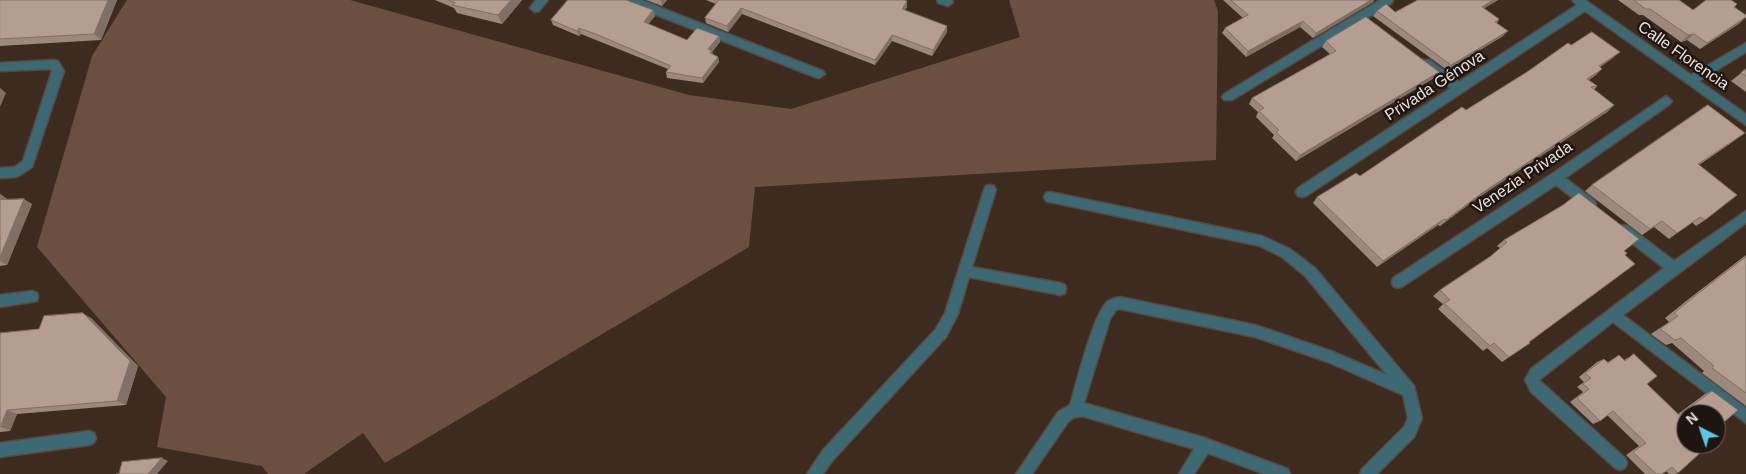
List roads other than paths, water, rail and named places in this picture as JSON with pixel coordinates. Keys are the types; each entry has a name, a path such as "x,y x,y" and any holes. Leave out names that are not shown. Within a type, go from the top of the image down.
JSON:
{"street":[{"path":"535,8 543,0"},
{"path":"630,0 818,74"},
{"path":"1228,97 1365,18 1388,0"},
{"name":"Calle Florencia","path":"1581,3 1746,120"},
{"name":"Privada Génova","path":"1302,192 1460,89 1581,3"},
{"path":"1690,81 1746,47"},
{"path":"1415,55 1460,89"},
{"path":"0,67 54,64 58,71 28,164 17,172 0,173"},
{"name":"Venezia Privada","path":"1398,282 1556,178 1666,101"},
{"path":"1556,178 1674,268"},
{"path":"814,474 828,455 941,333 951,314 990,190"},
{"path":"1050,196 1262,241 1286,253 1310,272 1409,391 1415,418 1410,432 1367,474"},
{"path":"1620,463 1536,387 1532,380 1536,373 1746,216"},
{"path":"965,271 1060,289"},
{"path":"0,301 32,297"},
{"path":"1075,410 1104,316 1112,305 1120,303 1255,331 1331,357 1409,391"},
{"path":"1613,316 1746,416"},
{"path":"1023,474 1064,417 1075,410 1089,410 1205,445 1283,474"},
{"path":"0,450 88,438"},
{"path":"1186,474 1205,445"}]}
